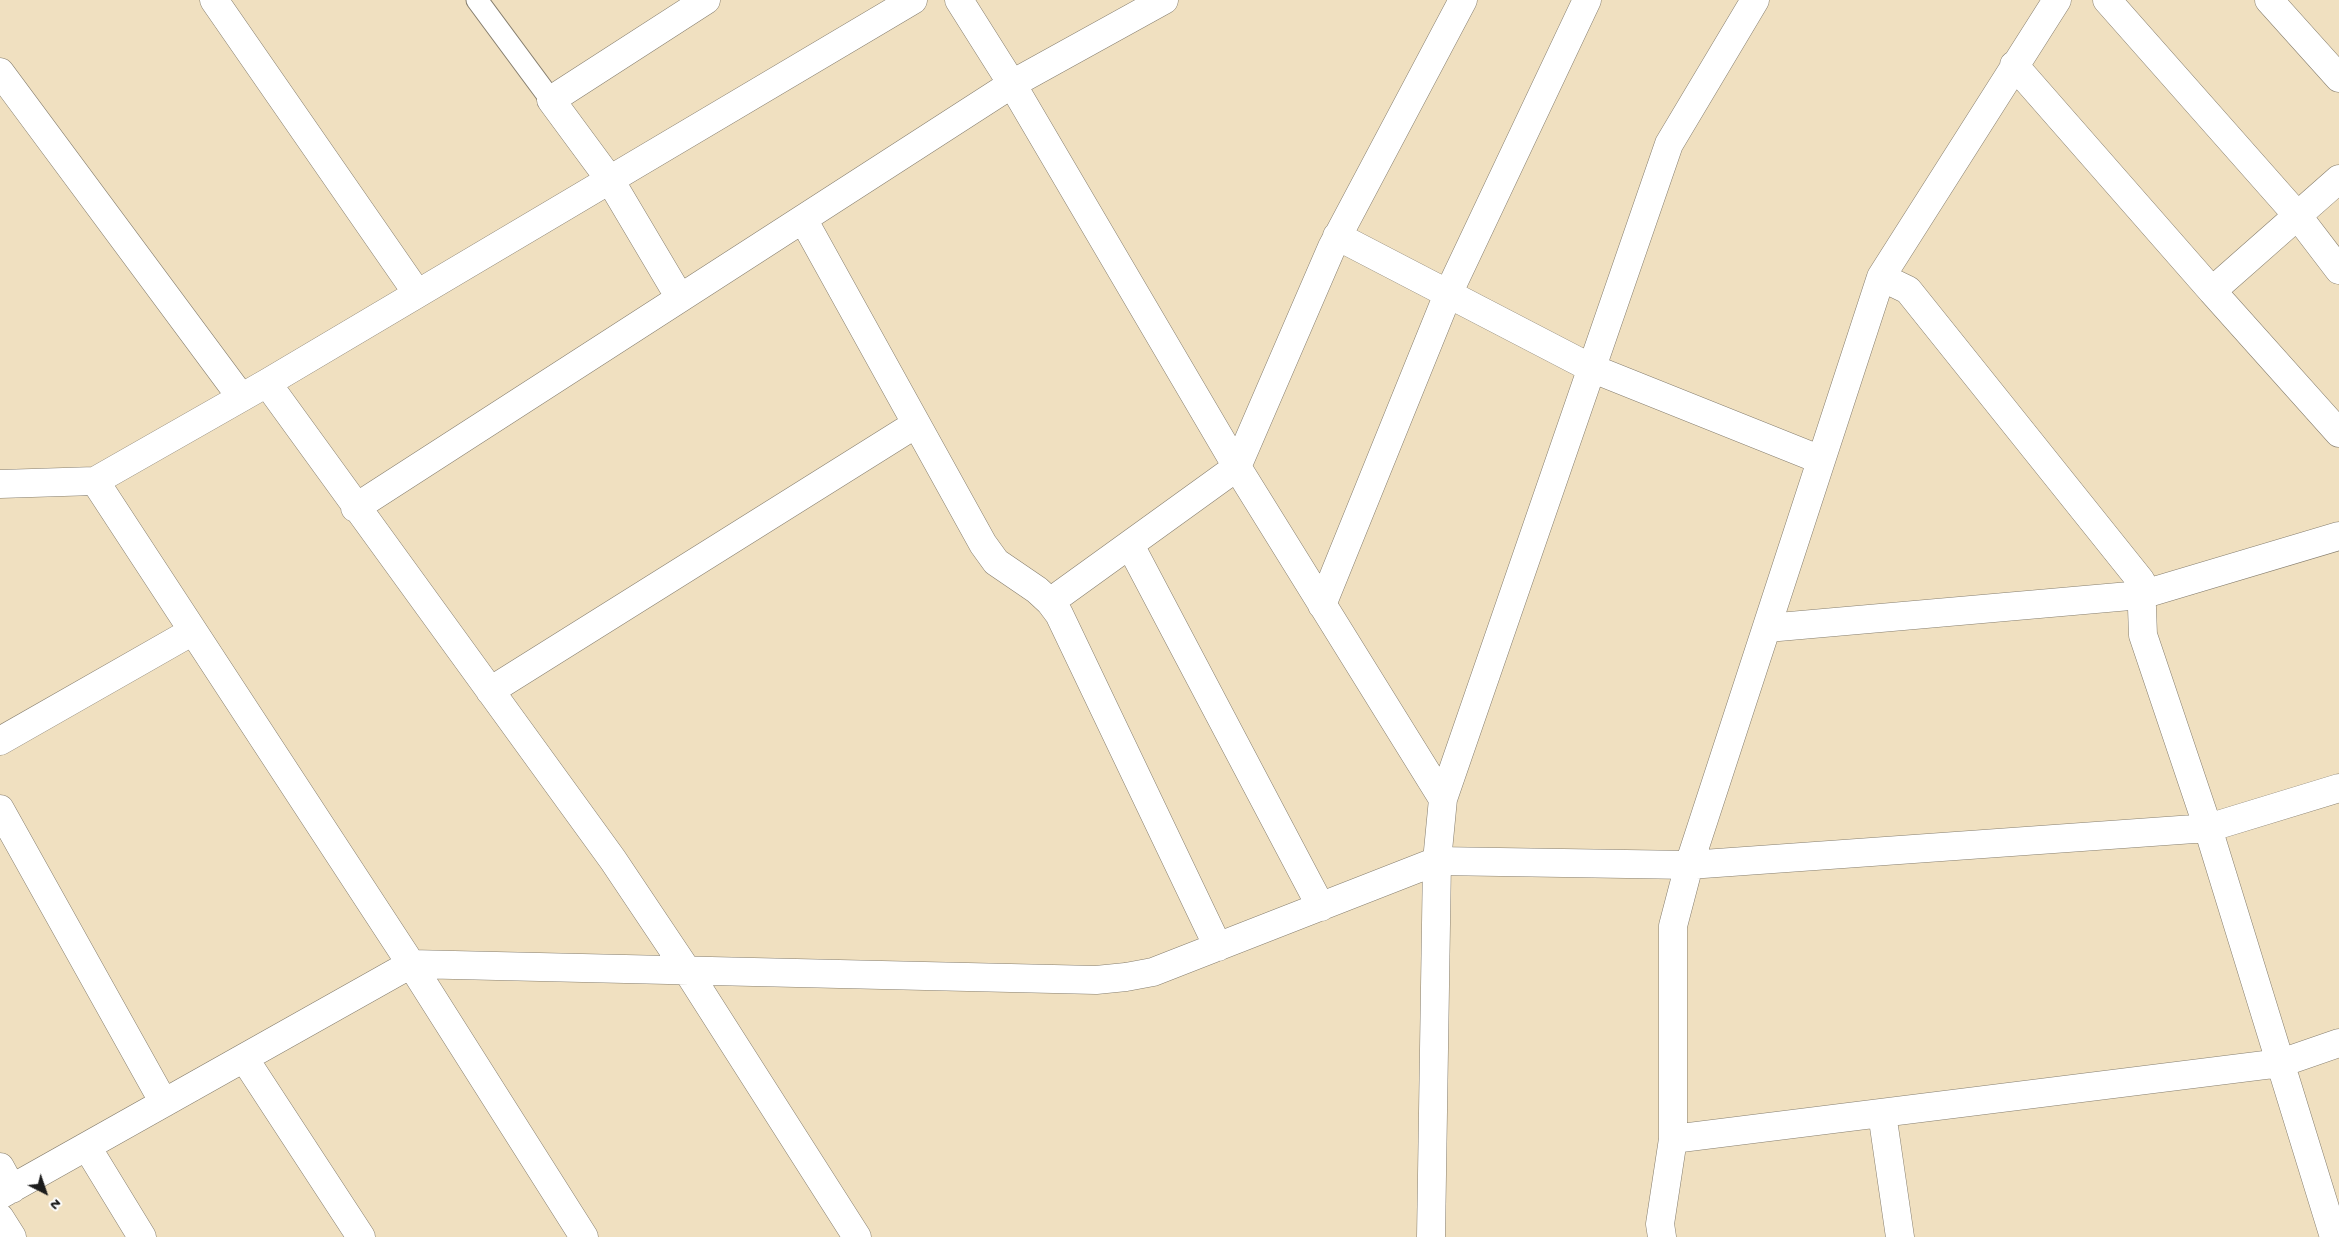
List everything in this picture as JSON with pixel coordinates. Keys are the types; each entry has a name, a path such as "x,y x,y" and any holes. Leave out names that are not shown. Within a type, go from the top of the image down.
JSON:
{"street":[{"path":"214,0 418,294"},
{"path":"680,298 610,180 552,100 706,0"},
{"path":"0,484 95,481 418,294 913,0"},
{"path":"959,0 1012,84 1237,467 1443,799"},
{"path":"355,508 1012,84 1164,0"},
{"path":"1050,602 1237,467 1338,236 1463,0"},
{"path":"1322,605 1448,294 1587,0"},
{"path":"1431,1237 1438,862 1443,799 1669,144 1754,0"},
{"path":"1662,1237 1660,1224 1673,1139 1672,926 1689,865 1881,277 2057,0"},
{"path":"2108,0 2297,216 2339,270"},
{"path":"2269,0 2339,78"},
{"path":"2014,65 2339,433"},
{"path":"0,72 241,397"},
{"path":"2212,291 2339,179"},
{"path":"802,219 983,544 996,562 1037,590 1050,602 1063,624 1218,947"},
{"path":"1338,236 1591,368 1821,460"},
{"path":"1881,277 1908,290 1914,297 2141,581 2143,635 2208,828 2334,1237"},
{"path":"266,383 355,508 613,860 688,972 857,1237"},
{"path":"490,691 916,424"},
{"path":"95,481 410,964 584,1237"},
{"path":"1767,628 2142,595 2339,536"},
{"path":"1130,545 1321,907"},
{"path":"0,741 193,631"},
{"path":"4,1184 87,1147 410,964 688,972 1096,980 1153,972 1438,862 1689,865 2208,828 2339,788"},
{"path":"0,808 164,1103"},
{"path":"1673,1139 2281,1064 2339,1044"},
{"path":"244,1058 361,1237"},
{"path":"1882,1113 1900,1237"},
{"path":"87,1147 142,1237"},
{"path":"0,1218 12,1237"}],"lane":[{"path":"477,0 552,100"}]}
